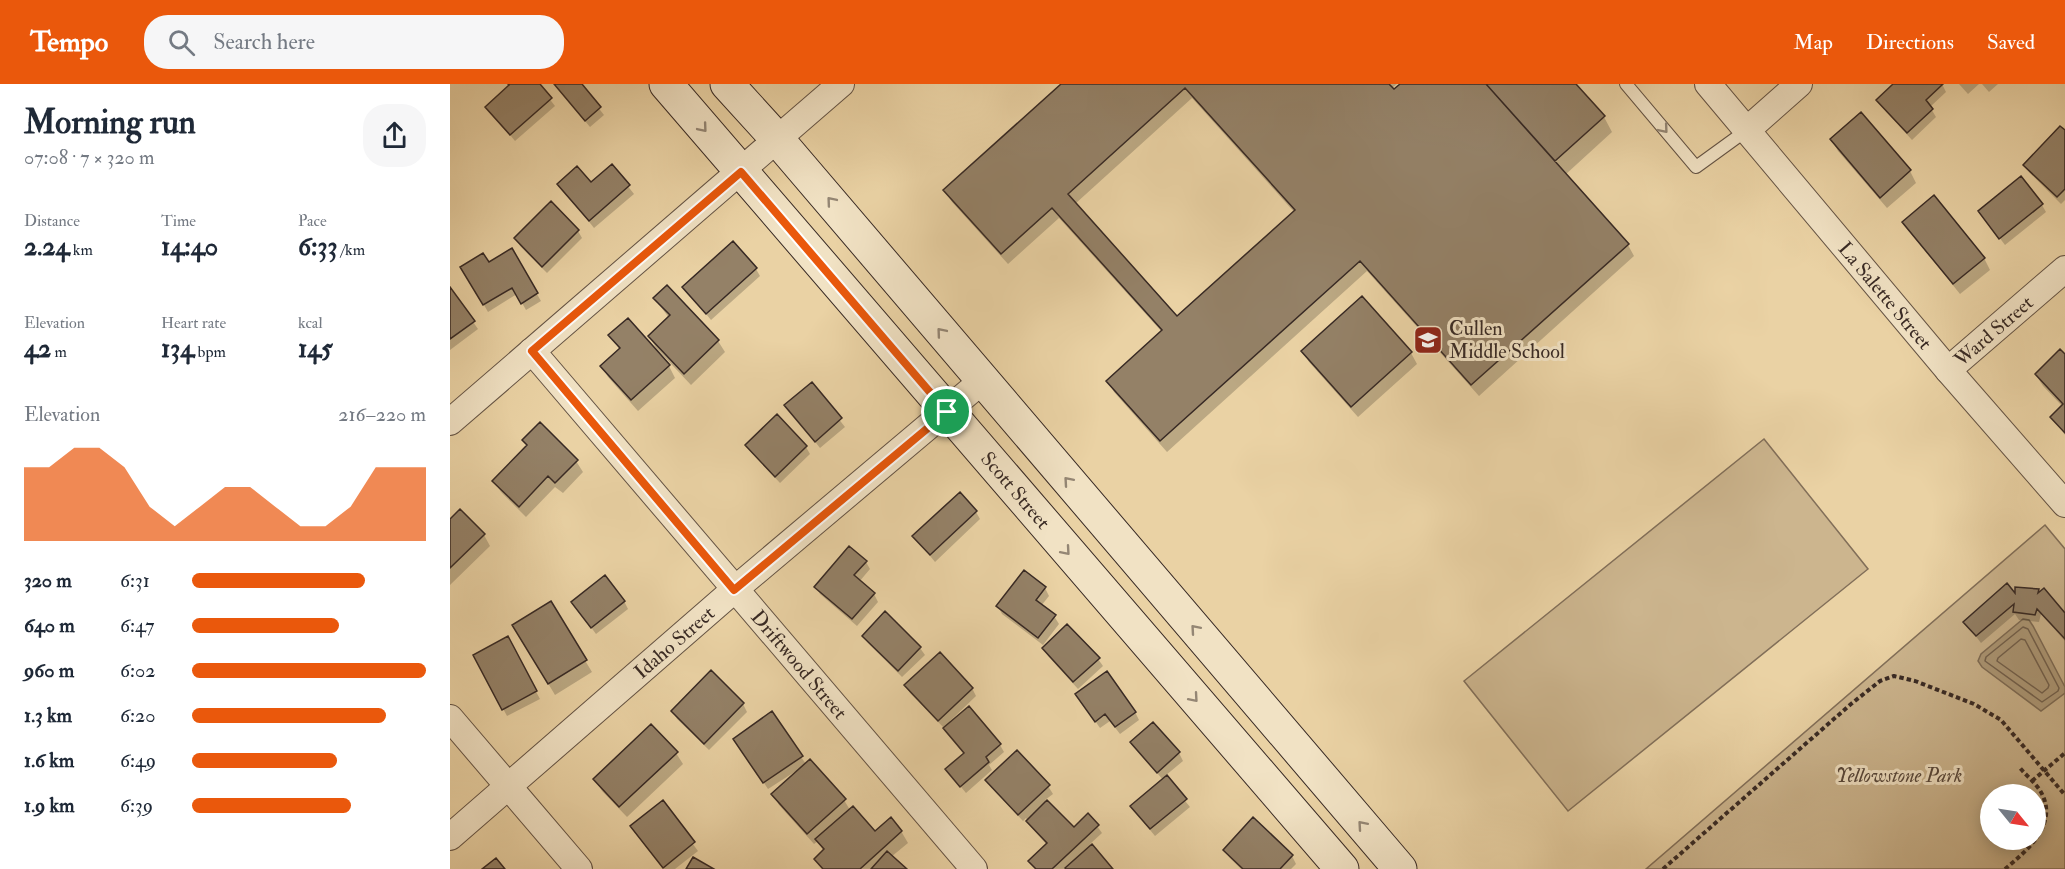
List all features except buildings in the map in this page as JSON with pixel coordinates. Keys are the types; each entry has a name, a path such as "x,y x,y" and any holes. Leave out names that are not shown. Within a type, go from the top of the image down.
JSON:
{"main road":[{"name":"Scott Street","path":"666,84 1342,869"},
{"path":"727,84 778,140 982,381 1388,865"}],"street":[{"path":"450,422 841,84"},
{"name":"La Salette Street","path":"1708,84 1948,370 2065,504"},
{"path":"1747,129 1799,84"},
{"name":"Ward Street","path":"1948,370 2065,268"},
{"name":"Driftwood Street","path":"532,351 974,869"},
{"name":"Idaho Street","path":"450,837 734,590 982,381"},
{"path":"450,718 579,869"}],"lane":[{"path":"1626,84 1696,167 1747,129"}],"path":[{"path":"1663,869 1851,704 1881,681 1894,676 1914,681 1974,704 2001,720 2065,795"},
{"path":"2032,781 2065,753"},
{"path":"2005,869 2028,850 2045,823 2046,805 2040,790 2020,768"}],"green space":[{"path":"1764,439 1868,569 1568,811 1464,681"},
{"name":"Yellowstone Park","path":"2045,525 2065,549 2065,869 1646,869"}],"water":[{"path":"2023,619 2029,620 2033,626 2065,687 2065,693 2041,711 1982,667 1978,661 1981,654"}],"place":[{"name":"Cullen Middle School","path":"1428,340"}],"route":[{"path":"741,172 947,412 734,590 532,351 741,172"}]}
